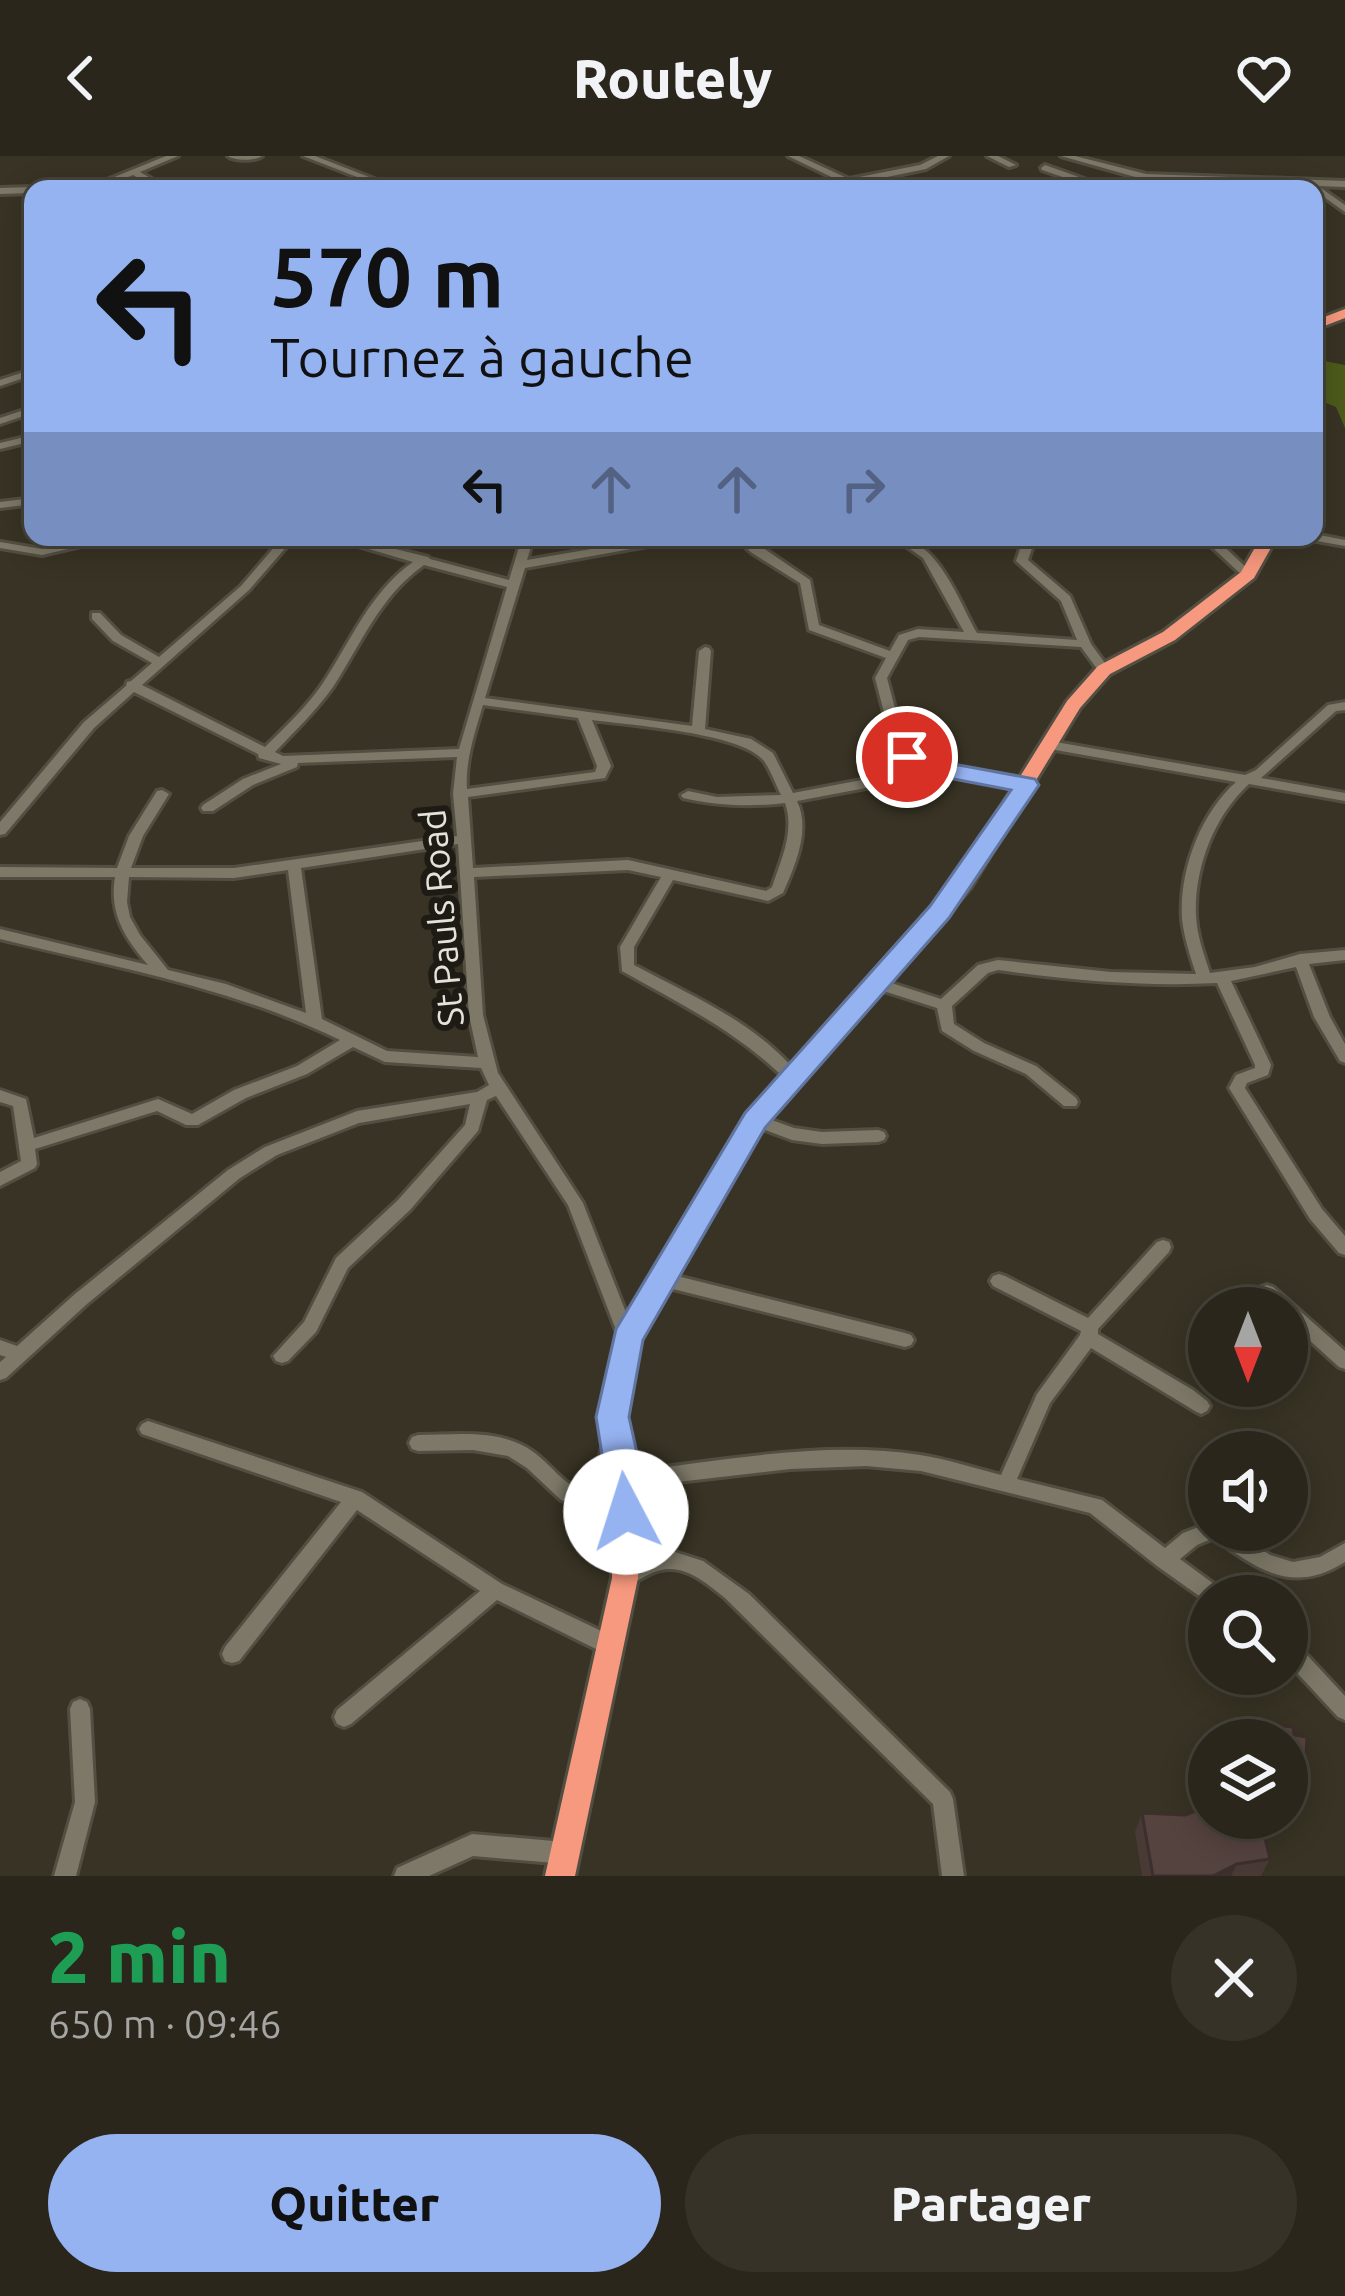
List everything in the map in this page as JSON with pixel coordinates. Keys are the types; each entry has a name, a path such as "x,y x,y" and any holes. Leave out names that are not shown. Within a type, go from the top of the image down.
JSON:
{"highway":[{"path":"563,1865 607,1644 625,1578 626,1480 613,1417 627,1338 755,1120 964,882 1072,705 1104,670 1168,636 1248,575 1264,546"}],"street":[{"path":"97,180 135,173 174,156"},
{"path":"232,156 258,156"},
{"path":"307,156 372,180"},
{"path":"792,156 844,180"},
{"path":"857,180 923,166 945,156"},
{"path":"991,156 1012,165"},
{"path":"1065,156 1147,177 1228,180"},
{"path":"1046,168 1080,180"},
{"path":"135,173 148,180"},
{"path":"0,545 42,552 68,546"},
{"path":"0,831 89,725 245,588 282,546"},
{"path":"371,546 513,585"},
{"name":"St Pauls Road","path":"525,546 464,753 460,794 476,1016 485,1063 575,1203 627,1338"},
{"path":"519,565 629,546"},
{"path":"749,546 759,556 783,563 806,582 813,627 891,656"},
{"path":"913,546 928,556 972,636"},
{"path":"1027,546 1022,561 1066,598 1085,644 1104,670"},
{"path":"1217,546 1248,575"},
{"path":"264,755 326,688 357,632 385,595 424,559"},
{"path":"96,616 117,638 158,661"},
{"path":"1027,785 943,770 907,757 881,679 891,656 909,634 1085,644"},
{"path":"698,730 705,651"},
{"path":"131,685 264,755 295,763 464,753"},
{"path":"467,873 600,865 670,873 758,895 778,890 797,830 789,796 768,756 746,742 698,730 478,700"},
{"path":"1345,706 1332,708 1225,801 1191,884 1190,928 1264,1065 1263,1071 1241,1079 1237,1088 1316,1214 1345,1248"},
{"path":"460,794 600,775 604,766 583,716"},
{"path":"1051,745 1345,797"},
{"path":"208,808 248,782 295,763"},
{"path":"688,795 709,801 789,796 943,770"},
{"path":"161,971 124,921 123,875 138,833 162,794"},
{"path":"0,872 234,873 464,839"},
{"path":"294,865 315,1022"},
{"path":"670,873 627,947 627,967 768,1048 794,1078"},
{"path":"0,934 161,971 315,1022 349,1042 411,1061 485,1063"},
{"path":"944,1005 983,969 998,965 1109,979 1213,977 1345,955"},
{"path":"1300,959 1322,1017 1345,1057"},
{"path":"879,984 944,1005"},
{"path":"944,1005 947,1028 1031,1070 1070,1102"},
{"path":"27,1146 158,1105 192,1121 260,1085 302,1070 349,1042"},
{"path":"0,1373 147,1244 271,1150 357,1117 480,1097 500,1088"},
{"path":"0,1096 20,1103 29,1164 0,1180"},
{"path":"282,1356 310,1327 342,1262 404,1205 472,1127 480,1097"},
{"path":"755,1120 792,1134 878,1136"},
{"path":"1007,1481 1051,1384 1163,1247"},
{"path":"661,1280 905,1340"},
{"path":"999,1281 1089,1332 1133,1368 1158,1373 1188,1396"},
{"path":"1308,1329 1345,1362"},
{"path":"0,1347 19,1355"},
{"path":"418,1443 499,1445 524,1454 565,1497 586,1501 601,1492 613,1417"},
{"path":"148,1429 355,1498 495,1590 607,1644"},
{"path":"626,1480 790,1461 866,1458 1007,1481 1095,1506 1188,1577"},
{"path":"232,1654 355,1498"},
{"path":"1164,1560 1188,1541"},
{"path":"1248,1551 1277,1570 1306,1568 1345,1552"},
{"path":"625,1578 664,1559 682,1563 726,1586 751,1608 943,1799 953,1876"},
{"path":"344,1718 495,1590"},
{"path":"1308,1671 1345,1711"},
{"path":"65,1876 85,1802 80,1709"},
{"path":"405,1876 472,1845 563,1865"}],"green space":[{"path":"1323,361 1345,365 1345,428 1336,407 1323,402"}],"building":[{"path":"1142,1813 1185,1815 1188,1839 1265,1839 1270,1859 1237,1864 1213,1876 1153,1876"}],"route":[{"path":"626,1512 626,1480 613,1417 627,1338 755,1120 940,912 1027,785 943,770 907,757"}]}
